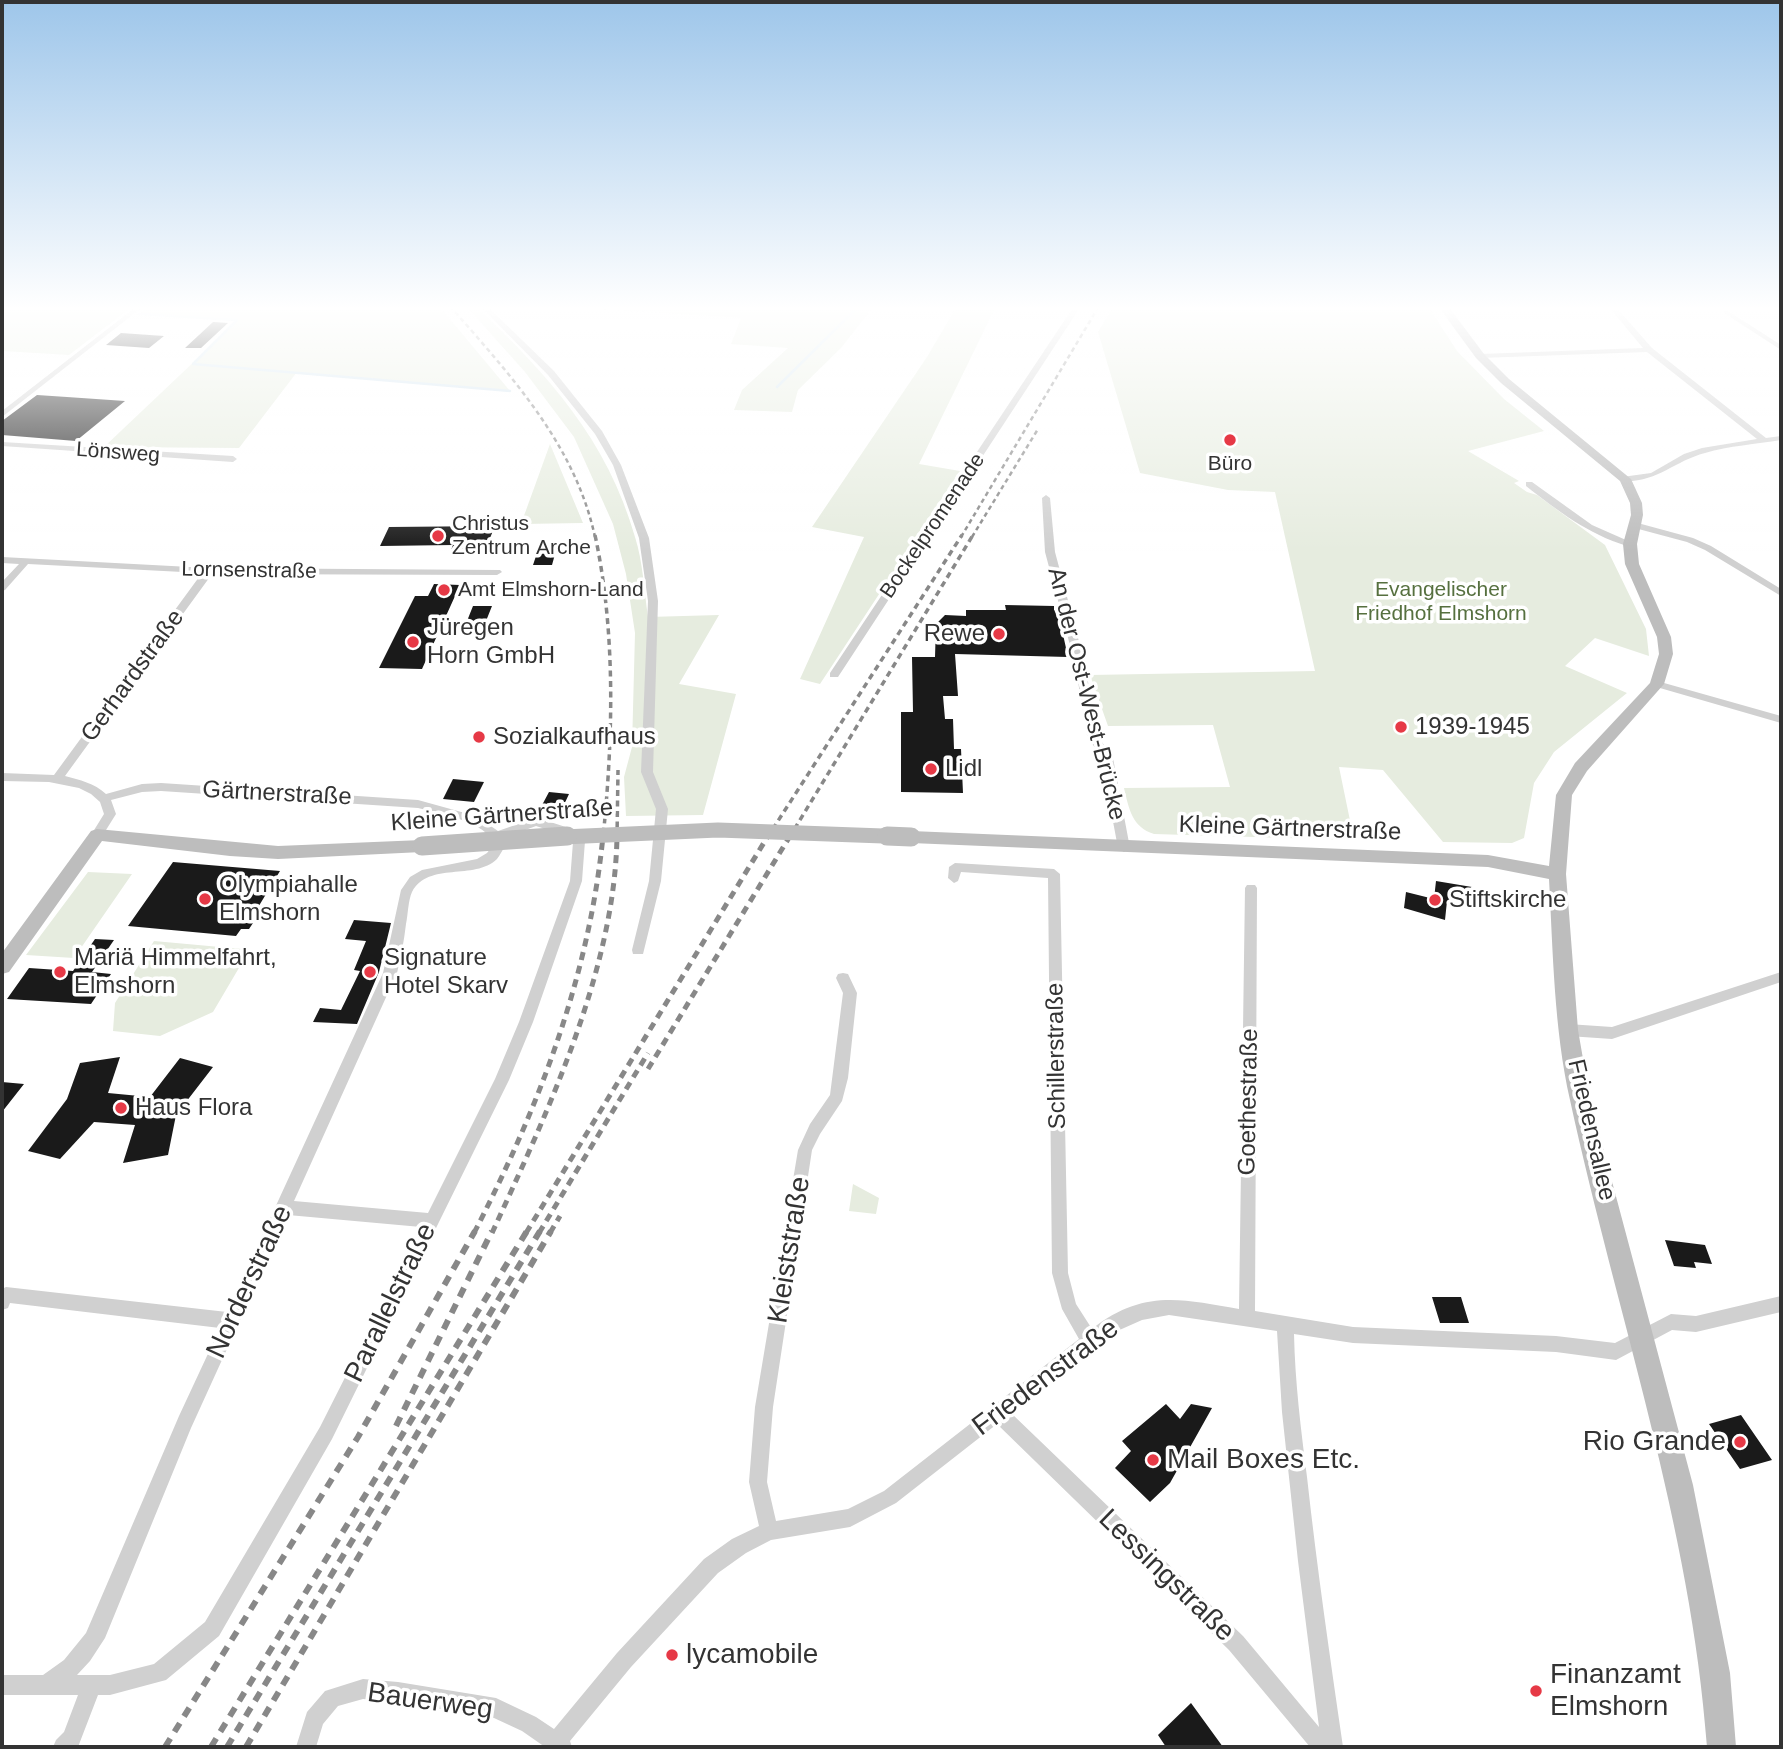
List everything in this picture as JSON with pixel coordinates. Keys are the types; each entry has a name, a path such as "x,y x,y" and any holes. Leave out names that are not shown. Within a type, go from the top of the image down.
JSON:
{"main road":[{"path":"1514,388 1629,486"},
{"name":"Friedensallee","path":"1629,486 1637,516 1630,544 1632,564 1664,637 1666,654 1657,684 1569,783 1564,795 1557,874 1568,1030 1580,1099 1683,1498 1716,1673 1722,1747"},
{"name":"Kleine Gärtnerstraße","path":"97,835 134,836 252,851 362,850 598,834 706,831 1488,861 1557,874"},
{"path":"2,967 97,835"}],"street":[{"path":"2,415 37,388"},
{"path":"563,388 599,433 617,465 644,538 653,601 647,772 662,809 655,881 638,950"},
{"name":"Bockelpromenade","path":"834,675 1024,388"},
{"path":"1697,388 1763,440"},
{"path":"1629,486 1687,456 1705,450 1781,438"},
{"path":"2,454 7,445"},
{"name":"Lönsweg","path":"7,445 233,459"},
{"path":"1529,484 1589,529 1606,538 1630,544"},
{"name":"An der Ost-West-Brücke","path":"1046,498 1050,552 1080,664 1092,735 1107,758 1124,848"},
{"path":"1634,525 1690,540 1708,548 1781,593"},
{"name":"Lornsenstraße","path":"2,560 209,571 497,572"},
{"path":"2,588 26,562"},
{"name":"Gerhardstraße","path":"56,781 209,571"},
{"path":"1657,684 1781,720"},
{"path":"2,777 86,785 104,798 110,814 97,835"},
{"name":"Gärtnerstraße","path":"104,798 142,788 161,787 406,802 465,817 484,814 509,816 574,834"},
{"path":"465,817 497,836 532,823"},
{"name":"Parallelstraße","path":"2,1685 110,1685 159,1673 212,1629 326,1433 502,1080 526,1022 576,881 579,841 574,834"},
{"name":"Norderstraße","path":"48,1683 67,1673 84,1657 97,1631 164,1471 390,973 397,950 405,893 418,875 429,870 485,860 497,852 500,845 497,836"},
{"name":"Schillerstraße","path":"954,878 955,867 1054,874 1060,1273 1066,1306 1091,1341"},
{"name":"Goethestraße","path":"1247,1316 1251,888"},
{"path":"1568,1030 1612,1033 1781,977"},
{"name":"Kleiststraße","path":"769,1531 758,1482 764,1406 805,1150 836,1097 841,1078 850,993 843,978"},
{"path":"284,1208 431,1221"},
{"path":"2,1302 6,1295 232,1321"},
{"path":"1642,1336 1671,1322 1696,1324 1781,1304"},
{"name":"Friedenstraße","path":"559,1744 624,1660 711,1566 739,1546 769,1531 824,1523 862,1513 890,1497 1091,1341 1129,1315 1163,1307 1247,1316 1366,1336 1556,1344 1616,1352 1642,1336"},
{"path":"1285,1324 1286,1364 1304,1530 1323,1691 1333,1747"},
{"name":"Lessingstraße","path":"999,1414 1236,1643 1323,1747"},
{"path":"63,1747 72,1739 91,1686"},
{"name":"Bauerweg","path":"306,1747 314,1719 332,1698 363,1689 496,1708 529,1724 559,1744"}],"green space":[{"path":"167,388 285,388 239,448 104,447"},
{"path":"472,388 507,388 510,391"},
{"path":"537,388 554,388 591,439 608,469 623,502 638,547 648,617 719,615 679,684 736,694 703,815 626,816 624,777 632,747 635,633 626,574 613,524 574,437"},
{"path":"745,388 800,388 792,412 734,410"},
{"path":"906,388 956,388 919,464 960,471 820,684 800,679 864,537 812,527"},
{"name":"Evangelischer Friedhof Elmshorn","path":"1115,388 1493,388 1544,431 1468,451 1519,481 1514,483 1537,495 1605,545 1646,629 1649,656 1595,638 1565,666 1627,693 1554,752 1534,783 1524,838 1512,843 1443,842 1383,770 1339,767 1354,840 1154,834 1136,822 1124,788 1230,787 1213,725 1108,726 1090,675 1315,671 1275,492 1228,490 1140,473"},
{"path":"550,444 583,523 521,524"},
{"path":"88,872 132,874 74,958 26,955"},
{"path":"154,941 242,949 246,956 213,1012 160,1036 113,1031 115,1003"},
{"path":"853,1184 879,1198 876,1214 849,1211"}],"building":[{"path":"37,395 125,401 76,441 2,435 2,421"},
{"name":"Christus Zentrum Arche","path":"495,526 485,550 451,550 453,545 380,546 389,527"},
{"path":"539,547 557,547 552,565 533,565"},
{"name":"Jüregen Horn GmbH","path":"434,584 460,585 422,669 379,668 415,596 428,596"},
{"path":"1005,605 1054,606 1054,610 1058,612 1068,657 955,654 958,696 943,696 945,719 953,719 954,749 961,749 963,793 901,792 901,712 913,712 912,657 935,657 936,624 945,615 966,616 966,610 1006,610"},
{"path":"473,606 492,606 480,636 461,636"},
{"path":"453,779 484,782 474,802 443,799"},
{"path":"549,792 569,794 562,809 541,807"},
{"name":"Olympiahalle Elmshorn","path":"173,862 280,871 254,914 259,914 249,929 241,929 236,936 128,926"},
{"name":"Stiftskirche","path":"1436,881 1472,887 1471,907 1447,901 1445,920 1404,908 1406,892 1434,899"},
{"name":"Signature Hotel Skarv","path":"354,920 391,923 379,972 357,1024 313,1022 320,1008 341,1010 360,971 354,970 366,941 345,939"},
{"name":"Mariä Himmelfahrt, Elmshorn","path":"95,939 114,940 92,972 111,974 91,1004 7,999 29,968 73,971"},
{"name":"Haus Flora","path":"120,1057 108,1093 150,1097 180,1058 213,1067 176,1115 168,1155 123,1163 135,1125 94,1122 60,1159 28,1151 67,1099 80,1063"},
{"path":"2,1082 24,1084 2,1112"},
{"path":"1665,1240 1705,1245 1712,1264 1694,1262 1696,1268 1674,1266"},
{"path":"1432,1297 1461,1297 1469,1323 1440,1323"},
{"name":"Mail Boxes Etc.","path":"1166,1404 1180,1419 1191,1404 1212,1408 1170,1483 1150,1502 1115,1468 1131,1451 1122,1441"},
{"name":"Rio Grande","path":"1741,1415 1772,1460 1740,1469 1709,1424"},
{"path":"1191,1703 1223,1747 1166,1747 1158,1735"}],"waterway":[{"path":"470,388 510,391"}],"railway":[{"path":"519,388 538,412 572,471 595,537"},
{"path":"961,537 1050,388"},
{"path":"972,537 1038,429"},
{"path":"595,535 607,610 611,686 603,838"},
{"path":"767,838 962,535"},
{"path":"789,838 973,535"},
{"path":"617,838 618,770"},
{"path":"474,1233 520,1138 558,1040 586,940 603,836"},
{"path":"492,1233 555,1090 591,989 613,887 617,836"},
{"path":"526,1233 768,836"},
{"path":"648,1069 790,836"},
{"path":"539,1233 648,1053"},
{"path":"550,1233 560,1216"},
{"path":"165,1747 358,1437 475,1231"},
{"path":"396,1426 492,1231"},
{"path":"211,1747 527,1231"},
{"path":"227,1747 540,1231"},
{"path":"246,1747 551,1231"}],"place":[{"name":"Büro","path":"1230,440"},
{"name":"Christus Zentrum Arche","path":"438,536"},
{"name":"Amt Elmshorn-Land","path":"444,590"},
{"name":"Rewe","path":"999,634"},
{"name":"Jüregen Horn GmbH","path":"413,642"},
{"name":"1939-1945","path":"1401,727"},
{"name":"Sozialkaufhaus","path":"479,737"},
{"name":"Lidl","path":"931,769"},
{"name":"Olympiahalle Elmshorn","path":"205,899"},
{"name":"Stiftskirche","path":"1435,900"},
{"name":"Mariä Himmelfahrt, Elmshorn","path":"60,972"},
{"name":"Signature Hotel Skarv","path":"370,972"},
{"name":"Haus Flora","path":"121,1108"},
{"name":"Rio Grande","path":"1740,1442"},
{"name":"Mail Boxes Etc.","path":"1153,1460"},
{"name":"lycamobile","path":"672,1655"},
{"name":"Finanzamt Elmshorn","path":"1536,1691"}]}
